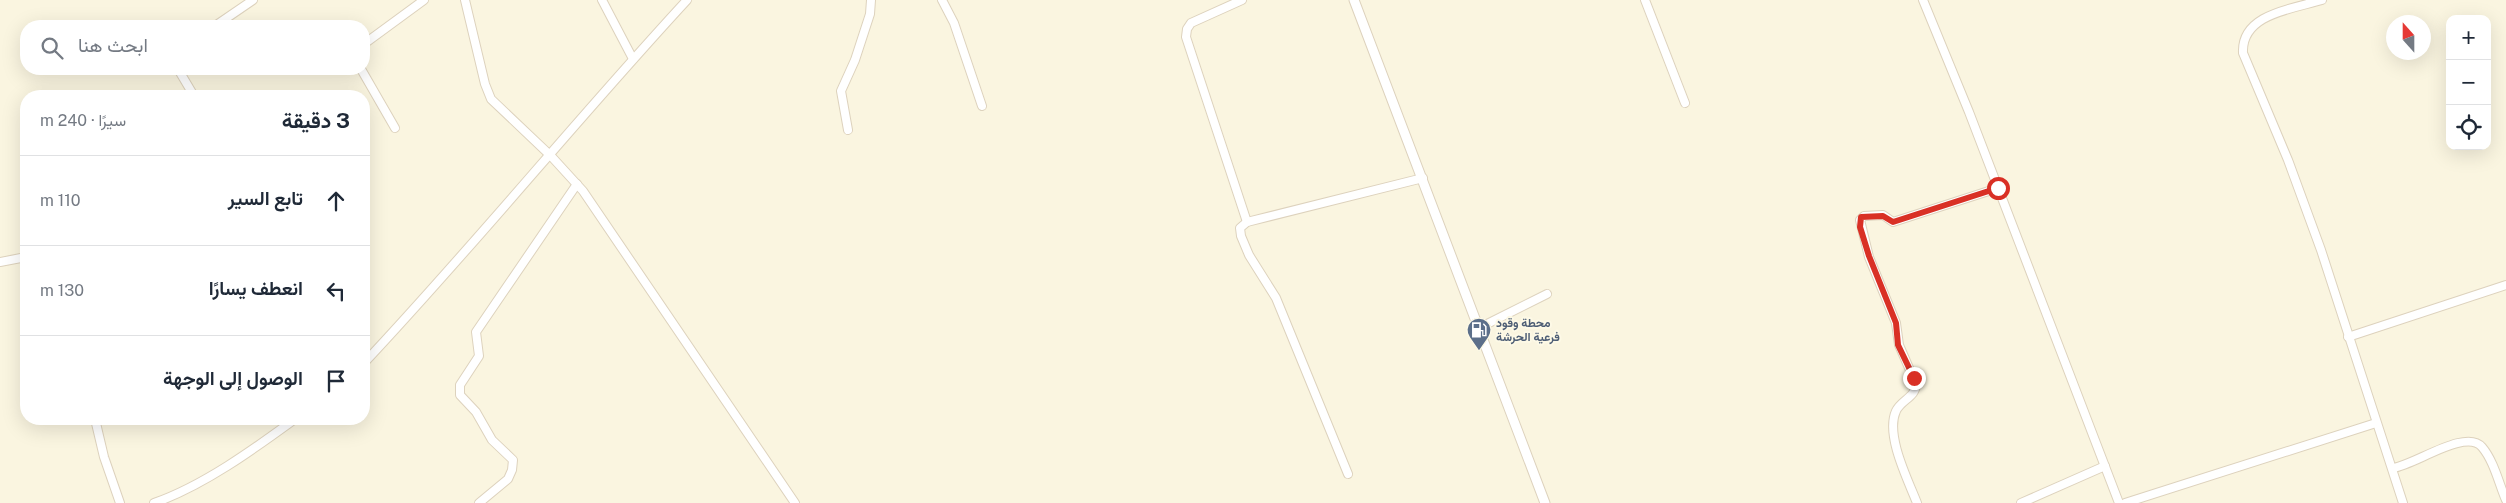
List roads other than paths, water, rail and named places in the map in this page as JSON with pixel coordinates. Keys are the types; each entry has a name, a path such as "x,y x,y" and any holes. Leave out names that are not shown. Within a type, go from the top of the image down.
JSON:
{"street":[{"path":"224,20 253,0"},
{"path":"370,40 424,0"},
{"path":"465,0 487,92 491,99 551,156 577,184 598,212 795,503"},
{"path":"602,0 633,59"},
{"path":"370,357 426,297 551,156 633,59 687,0"},
{"path":"848,130 841,91 855,60 870,14 871,0"},
{"path":"942,0 954,23 982,106"},
{"path":"1242,0 1192,23 1187,29 1186,37 1247,222"},
{"path":"1354,0 1545,503"},
{"path":"1645,0 1685,102"},
{"path":"1923,0 1998,188 2119,503"},
{"path":"2322,0 2255,23 2243,41 2243,47 2249,68 2301,196 2368,392 2376,423 2393,468 2403,503"},
{"path":"182,75 190,90"},
{"path":"364,75 395,128"},
{"path":"1348,474 1276,298 1244,246 1240,231 1242,225 1247,222 1423,178"},
{"path":"479,503 508,479 514,463 512,457 492,440 476,412 460,395 460,385 479,356 476,332 577,184"},
{"path":"1917,503 1893,433 1896,411 1916,391 1916,384 1898,345 1896,323 1869,256 1860,220 1864,216 1878,215 1893,222 1998,188"},
{"path":"0,262 20,258"},
{"path":"2348,337 2506,286"},
{"path":"1479,328 1547,294"},
{"path":"2125,503 2376,423"},
{"path":"96,425 104,457 120,503"},
{"path":"154,503 179,493 233,461 286,425"},
{"path":"2393,468 2410,464 2440,450 2471,440 2477,443 2486,453 2506,500"},
{"path":"2021,503 2105,466"}],"place":[{"name":"محطة وقود فرعية الحرشة","path":"1479,351"}]}
